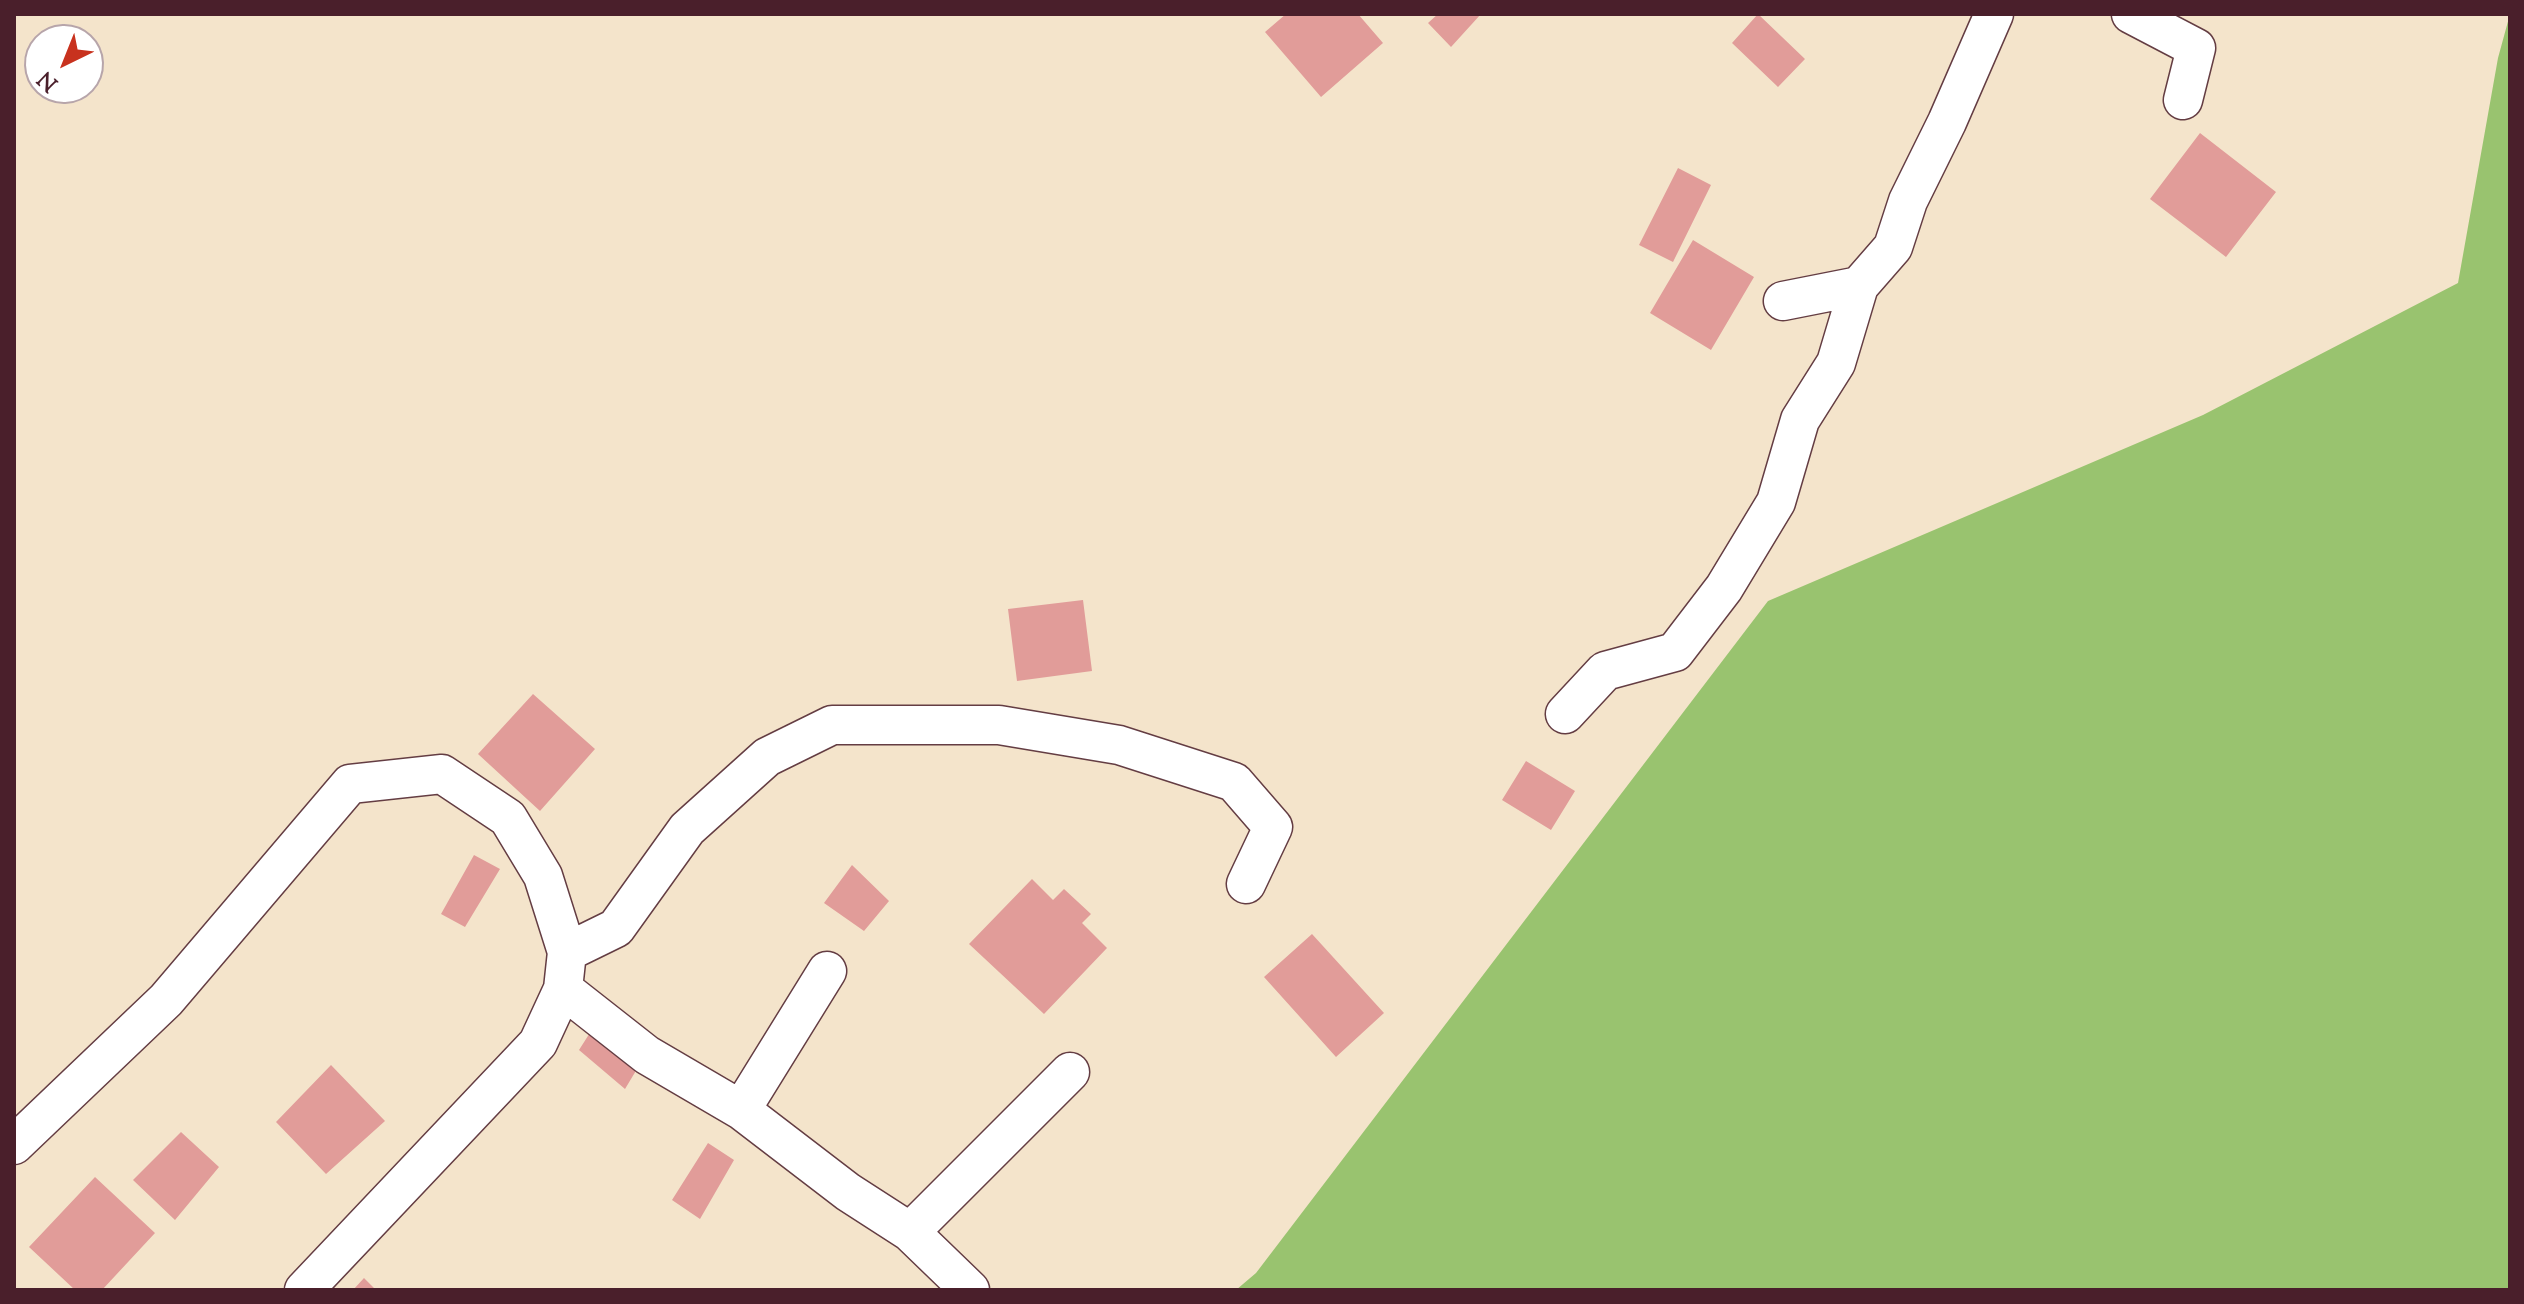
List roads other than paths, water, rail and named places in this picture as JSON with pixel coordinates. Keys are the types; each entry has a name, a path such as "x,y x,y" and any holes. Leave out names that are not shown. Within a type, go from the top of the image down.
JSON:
{"street":[{"path":"1565,714 1605,671 1675,652 1724,588 1776,502 1800,420 1836,363 1859,286 1893,247 1908,201 1947,122 1994,14"},
{"path":"2131,14 2196,48 2183,100"},
{"path":"1783,301 1859,286"},
{"path":"304,1290 538,1043 565,970 616,928 687,829 767,757 832,725 999,725 1119,745 1234,782 1273,827 1246,884"},
{"path":"14,1145 166,1000 350,784 442,774 508,818 543,876 565,970 647,1055 741,1110 848,1192 910,1232 970,1290"},
{"path":"741,1110 827,971"},
{"path":"910,1232 1070,1072"}]}
